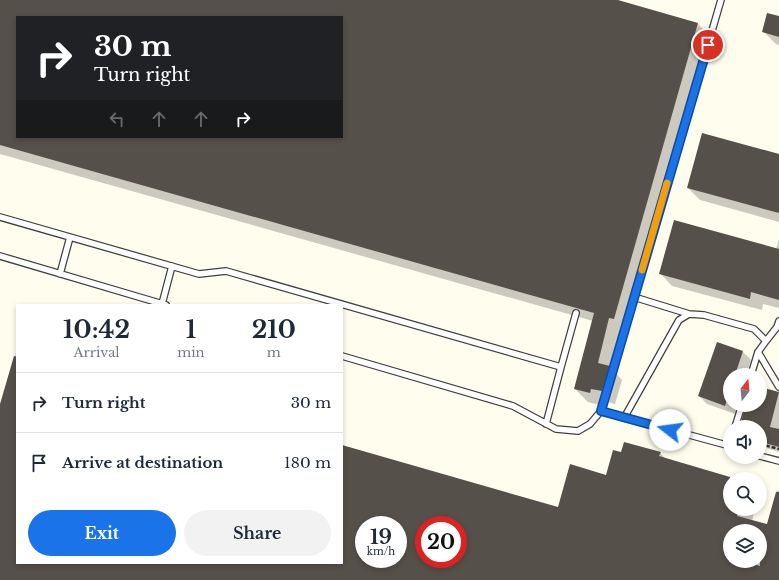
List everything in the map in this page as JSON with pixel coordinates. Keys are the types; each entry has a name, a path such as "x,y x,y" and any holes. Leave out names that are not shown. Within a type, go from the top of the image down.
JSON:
{"lane":[{"path":"343,356 513,406 556,429 578,431 590,424 601,411 721,0"},
{"path":"0,217 199,274 226,271 341,304"},
{"path":"60,274 70,237"},
{"path":"0,256 164,304 172,266"},
{"path":"634,297 689,314 704,315 754,329 766,341"},
{"path":"343,305 561,367"},
{"path":"546,424 576,312"},
{"path":"624,418 679,320 689,314"},
{"path":"753,368 758,352 777,327 779,321"},
{"path":"758,352 779,387"},
{"path":"601,411 723,444"},
{"path":"767,458 779,461"}],"path":[{"path":"767,446 779,449"}],"building":[{"path":"0,0 618,0 698,23 614,319 609,318 598,363 610,366 602,391 591,389 590,393 574,389 594,313 0,145"},
{"path":"767,13 779,16 779,37 762,32"},
{"path":"702,133 779,154 779,213 687,188"},
{"path":"674,220 779,249 779,300 751,292 750,299 659,274"},
{"path":"717,342 743,351 737,368 723,368 723,405 698,396"},
{"path":"14,356 16,357 16,564 343,564 343,445 558,507 570,464 606,475 613,450 621,452 624,442 661,452 659,456 723,475 723,516 737,516 767,524 776,492 779,492 779,580 0,580 0,404"},
{"path":"767,389 779,392 770,427 779,429 779,447 767,444 767,420 742,420 744,412 767,412"}],"slow traffic":[{"path":"642,270 667,183"}],"route":[{"path":"670,430 601,411 708,45"}]}
